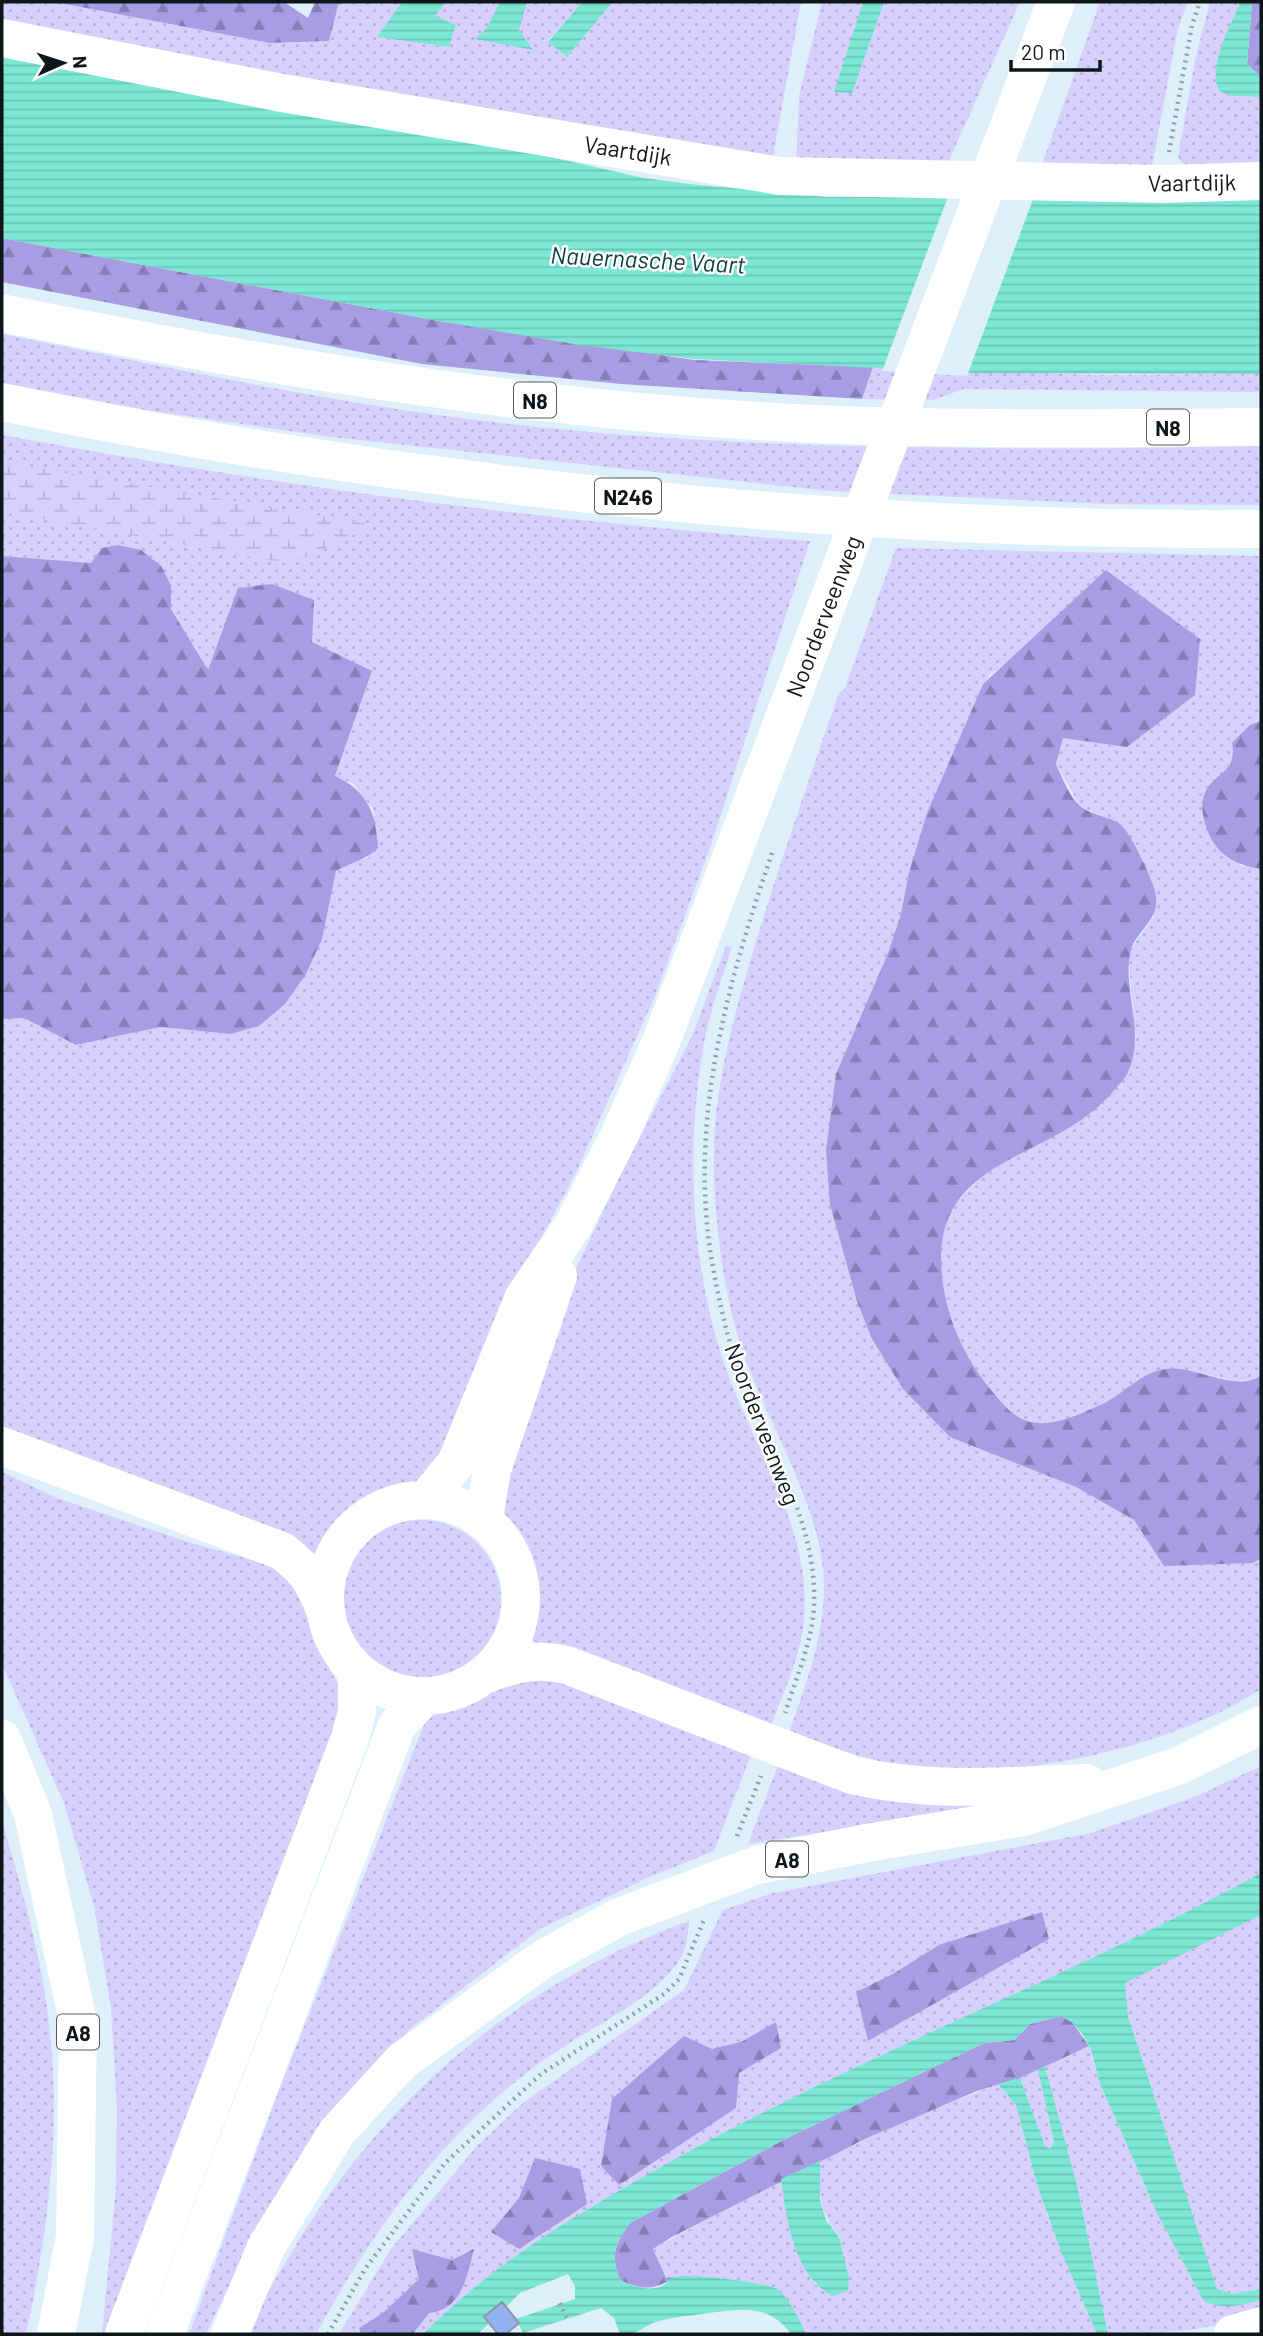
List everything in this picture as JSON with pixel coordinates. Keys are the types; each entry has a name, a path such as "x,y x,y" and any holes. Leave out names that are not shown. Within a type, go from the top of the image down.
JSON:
{"main road":[{"name":"Noorderveenweg","path":"428,1497 456,1463 524,1297 574,1224 620,1134 661,1042 1056,2"},
{"name":"Vaartdijk","path":"2,38 282,93 780,176 1164,184 1261,181"},
{"name":"N8","path":"2,313 287,368 404,385 618,409 842,425 1261,427"},
{"name":"N246","path":"2,402 338,460 629,496 932,521 1077,527 1261,528"},
{"name":"Noorderveenweg","path":"484,1518 492,1470 574,1224"},
{"path":"2,1446 282,1551 299,1564 314,1582 333,1638 357,1672 382,1689 424,1697 463,1690 487,1674 506,1651 517,1624 521,1597 517,1566 509,1548 484,1518 461,1505 428,1497 381,1507 354,1527 334,1553 324,1589 326,1614"},
{"name":"A8","path":"487,1674 519,1662 545,1660 567,1665 852,1775 891,1784 989,1788 1135,1781"},
{"path":"124,2334 350,1738 357,1713 357,1672"},
{"path":"165,2334 397,1725 424,1697"},
{"name":"A8","path":"230,2334 266,2246 337,2132 402,2061 467,2011 554,1953 619,1917 757,1865 867,1843 1024,1817 1135,1781 1229,1743 1261,1725"},
{"name":"A8","path":"2,1739 33,1814 78,2022 75,2237 56,2334"},
{"path":"1233,2334 1261,2326"}],"path":[{"path":"1164,184 1185,61 1200,2"},
{"name":"Noorderveenweg","path":"776,841 735,970 716,1042 707,1106 704,1171 714,1276 737,1368 794,1503 813,1577 811,1632 783,1717"},
{"path":"733,1847 762,1773"},
{"path":"328,2334 365,2269 445,2163 541,2074 664,1994 679,1979 706,1916"},
{"path":"560,2302 568,2321"}],"green space":[{"path":"2,2 54,2 270,43 329,41 339,2 402,2 378,37 449,47 456,25 434,16 446,2 582,2 548,41 567,57 613,2 801,2 772,162 2,26"},
{"path":"54,2 284,2 308,18 315,2 339,2 329,41 270,43"},
{"path":"822,2 1020,2 946,167 796,167 799,96"},
{"path":"1100,2 1188,2 1178,28 1152,166 1041,167"},
{"path":"1210,2 1240,2 1219,56 1232,96 1261,97 1261,167 1184,165 1178,157 1195,60"},
{"path":"1252,2 1261,2 1261,77 1247,64"},
{"path":"2,238 439,321 694,360 873,367 862,399 621,384 422,364 2,282"},
{"path":"2,334 340,400 567,430 682,439 854,446 1086,448 1261,444 1261,505 1110,504 830,491 331,437 152,411 2,383"},
{"path":"873,367 1095,375 1261,374 1261,392 963,389 933,400 862,399"},
{"path":"2,435 203,470 404,499 607,523 810,541 711,845 655,996 577,1170 509,1300 445,1457 414,1485 356,1506 341,1519 316,1554 2,1435 2,1019 24,1018 76,1045 160,1027 231,1034 259,1026 336,871 349,863 368,858 374,811 354,784 335,777 372,671 208,671 171,609 171,585 161,567 141,550 118,545 91,563 2,556"},
{"path":"2,462 374,525 291,564 2,512"},
{"path":"118,545 141,550 161,566 171,585 171,609 208,670 238,588 272,584 314,600 312,642 372,671 335,776 355,789 368,804 375,824 378,848 336,871 322,939 306,974 285,1004 259,1026 231,1034 160,1027 76,1045 24,1018 2,1019 2,556 91,563 102,548"},
{"path":"896,548 1261,556 1261,721 1250,725 1230,765 1206,790 1241,866 1261,869 1261,1376 1255,1380 1234,1381 1194,1371 1139,1380 1105,1403 1059,1422 1031,1424 1012,1413 992,1392 964,1353 947,1312 940,1263 942,1231 951,1208 983,1175 1024,1151 1128,1073 1136,1040 1130,950 1153,918 1156,897 1142,861 1121,825 1080,806 1056,764 1063,738 1127,746 1010,661 991,674 983,684 908,876 901,914 888,953 836,1074 830,1205 857,1301 951,1437 1076,1487 1134,1520 1164,1565 1252,1563 1261,1559 1261,1689 1227,1709 1147,1741 1104,1753 1015,1768 973,1771 915,1768 860,1756 789,1733 812,1663 820,1628 824,1591 822,1563 808,1506 740,1344 728,1298 717,1227 714,1180 716,1117 732,1025 777,874 839,693 844,690"},
{"path":"1106,570 1200,639 1195,695 1127,747 1063,738 1056,764 1069,792 1080,806 1115,821 1125,829 1141,858 1156,896 1154,913 1130,954 1129,984 1135,1028 1133,1057 1124,1079 1089,1114 1060,1133 999,1165 973,1184 953,1208 942,1241 943,1284 957,1335 973,1365 1006,1407 1028,1421 1040,1423 1064,1420 1108,1401 1139,1379 1166,1369 1190,1371 1239,1382 1261,1376 1261,1559 1252,1563 1164,1566 1134,1520 1076,1487 950,1437 903,1389 872,1339 857,1301 830,1205 826,1150 836,1074 888,953 927,813 983,684"},
{"path":"1261,721 1261,869 1232,860 1217,847 1207,830 1202,806 1209,786 1232,761 1232,743 1250,725"},
{"path":"726,946 732,947 705,1038 699,1079 693,1163 694,1205 698,1247 714,1330 738,1400 790,1522 804,1586 804,1620 799,1647 771,1726 539,1644 529,1638 530,1580 525,1559 506,1525 500,1500 554,1315 622,1172 692,1036"},
{"path":"2,1472 57,1498 188,1542 263,1563 287,1576 304,1606 314,1641 339,1686 340,1711 112,2334 102,2334 116,2187 117,2107 111,2008 94,1906 64,1803 2,1664"},
{"path":"421,1520 452,1526 478,1543 495,1569 501,1600 495,1631 478,1657 452,1674 421,1680 390,1674 364,1657 347,1631 341,1600 347,1569 364,1543 390,1526"},
{"path":"535,1678 565,1684 751,1755 714,1851 647,1878 540,1929 410,2029 321,2131 242,2258 206,2334 189,2334 279,2090 431,1707 466,1698 484,1688"},
{"path":"778,1765 1004,1804 748,1844"},
{"path":"1261,1766 1261,1873 1113,1948 812,2088 664,2165 568,2221 508,2261 423,2334 339,2334 391,2249 477,2146 524,2102 684,1990 723,1910 773,1893 1091,1833 1197,1796"},
{"path":"2,1821 37,1952 47,2006 53,2070 50,2184 40,2260 26,2334 2,2334"},
{"path":"1042,1912 1049,1939 868,2041 856,1992 893,1974 939,1945"},
{"path":"1261,1915 1261,2289 1232,2294 1217,2289 1128,2016 1124,1983"},
{"path":"689,1921 685,1948 677,1964 665,1978 632,2005 563,2047 524,2075 453,2139 392,2213 339,2293 316,2334 246,2334 287,2260 324,2203 364,2149 409,2100 458,2055 510,2014 566,1978 626,1947"},
{"path":"1061,2016 1072,2022 1089,2046 1020,2078 977,2091 865,2139 672,2237 653,2249 666,2278 674,2277 667,2282 648,2288 620,2280 615,2264 616,2250 630,2223 785,2139 984,2043 1014,2040 1030,2024"},
{"path":"776,2022 781,2048 739,2073 736,2108 619,2185 601,2166 612,2099 684,2036 712,2049 741,2042"},
{"path":"1089,2046 1100,2084 1158,2215 1203,2300 1220,2306 1261,2300 1261,2315 1185,2330 1108,2334 1078,2189 1045,2066"},
{"path":"1038,2070 1054,2142 1050,2149 1045,2147 1020,2078"},
{"path":"998,2084 1016,2105 1037,2185 1062,2254 1097,2334 806,2334 766,2285 722,2278 666,2279 653,2249 781,2179 793,2241 816,2286 840,2237 824,2211 819,2183 820,2161 905,2121"},
{"path":"535,2158 580,2169 587,2204 519,2249 491,2232 519,2198"},
{"path":"412,2249 452,2260 474,2249 469,2270 456,2299 449,2306 429,2313 413,2334 361,2334 359,2328 383,2313 419,2279"}],"water":[{"path":"402,2 446,2 435,16 456,25 449,47 377,37"},
{"path":"500,2 527,2 519,30 533,50 475,39 487,28"},
{"path":"582,2 613,2 567,57 548,42"},
{"path":"863,2 884,2 852,93 834,92"},
{"path":"1240,2 1252,2 1247,64 1261,77 1261,97 1232,96 1219,91 1216,81 1218,58"},
{"name":"Nauernasche Vaart","path":"2,48 506,147 644,178 689,184 827,197 1261,194 1261,374 977,373 694,359 579,345 439,321 2,238"},
{"path":"1261,1873 1261,1915 1125,1983 1128,2016 1217,2289 1232,2294 1261,2289 1261,2300 1224,2306 1203,2300 1158,2215 1100,2084 1091,2050 1072,2022 1061,2016 1030,2024 1014,2040 984,2043 785,2139 630,2223 621,2237 615,2257 620,2280 635,2286 657,2288 673,2278 695,2276 769,2286 785,2297 806,2334 791,2334 782,2324 762,2312 739,2310 670,2318 634,2333 620,2334 614,2318 601,2308 523,2333 516,2319 575,2299 575,2286 568,2274 520,2293 478,2334 423,2334 508,2261 568,2221 664,2165 812,2088 1113,1948"},
{"path":"1045,2066 1078,2189 1108,2334 1097,2334 1062,2254 1037,2185 1016,2105 998,2084 1020,2078 1045,2146 1050,2149 1054,2142 1038,2070"},
{"path":"820,2161 820,2200 826,2220 839,2237 849,2278 848,2291 832,2296 808,2274 800,2260 789,2228 781,2179"}],"pier":[{"path":"949,194 1035,194 967,376 882,371"}],"building":[{"path":"502,2302 519,2323 506,2334 498,2334 484,2317"}]}
